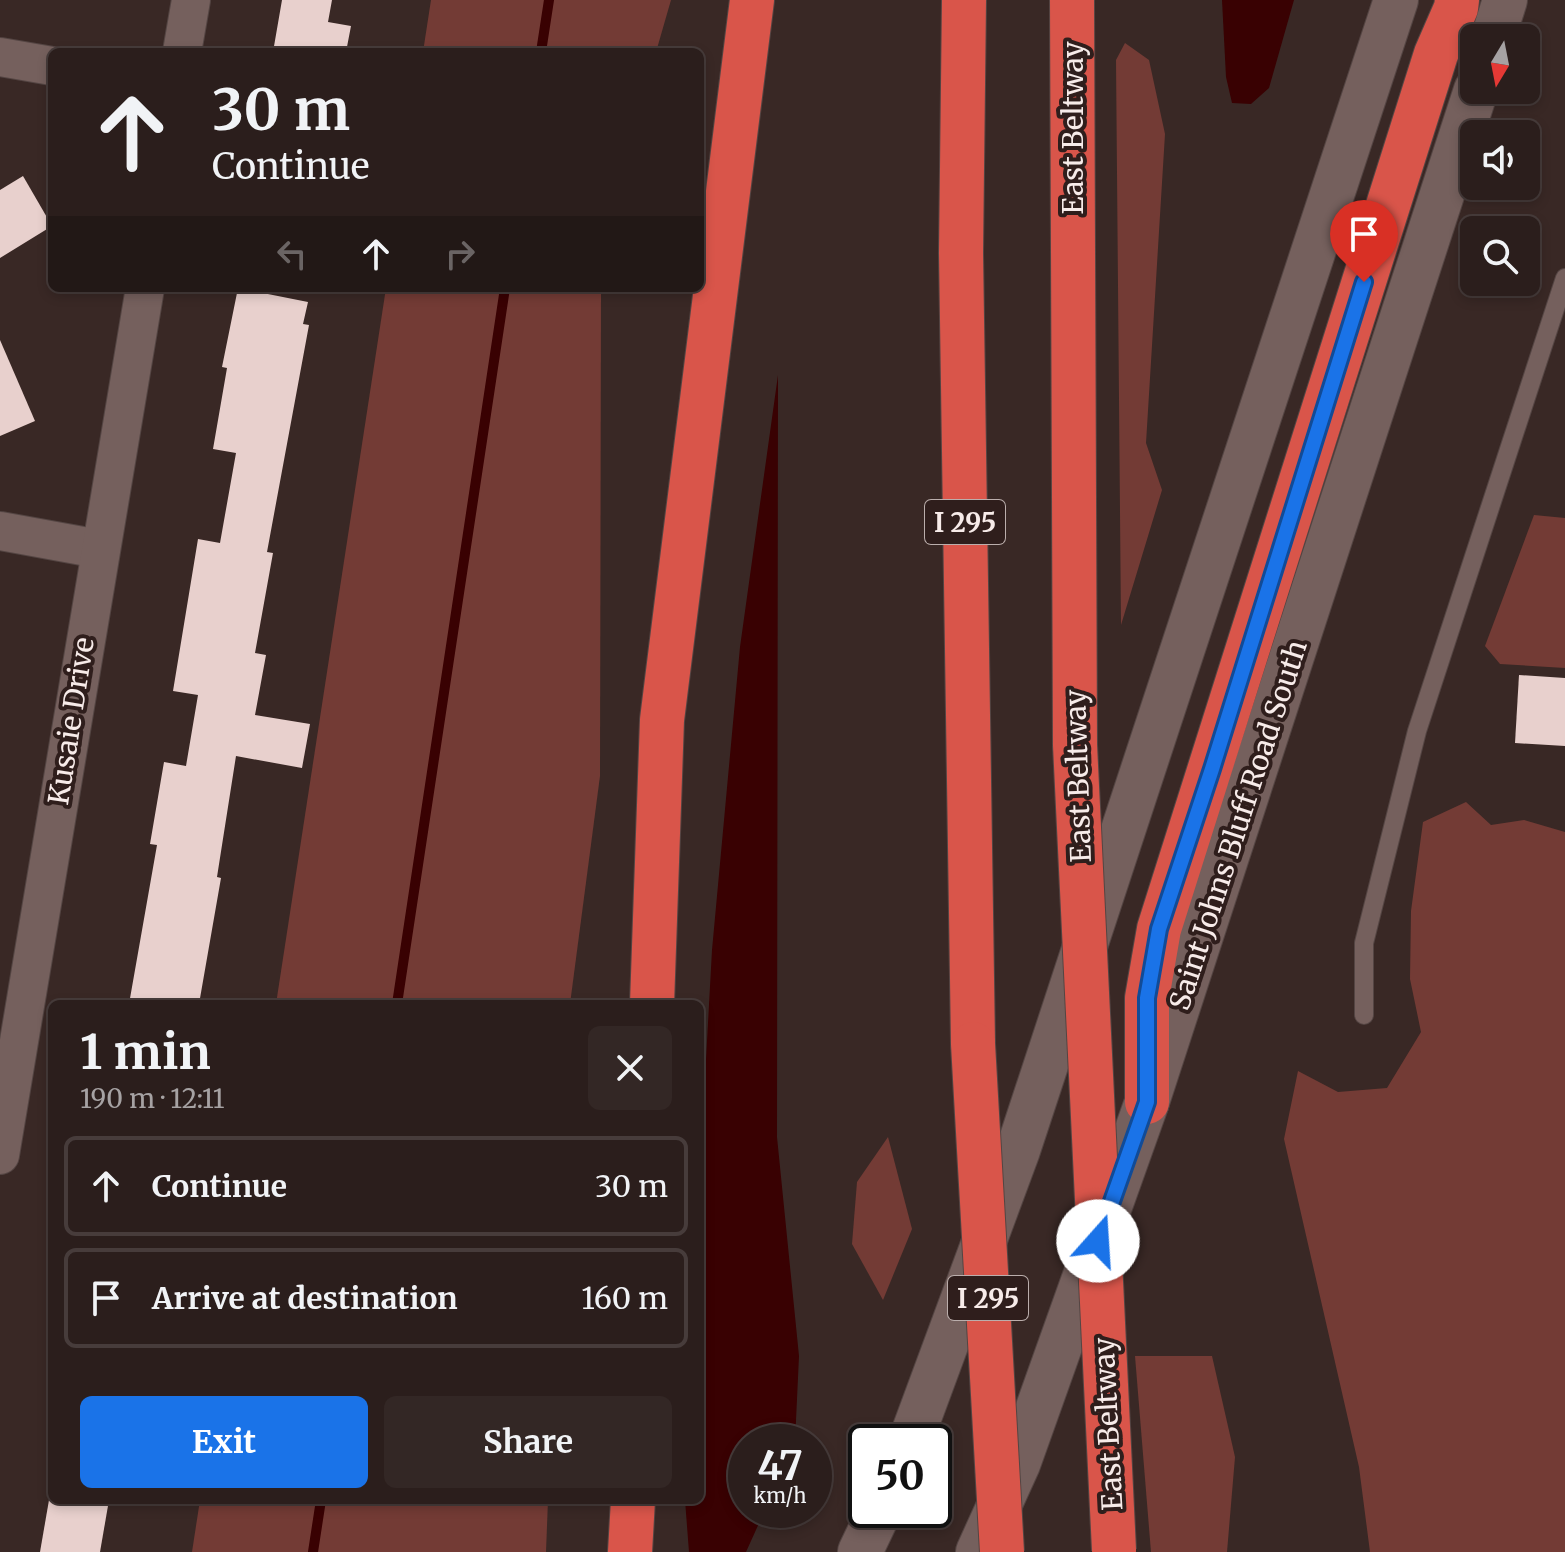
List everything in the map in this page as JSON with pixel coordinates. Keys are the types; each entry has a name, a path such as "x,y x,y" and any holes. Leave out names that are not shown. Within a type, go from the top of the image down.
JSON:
{"highway":[{"path":"652,1000 662,720 752,0"},
{"name":"I 295","path":"964,0 961,253 973,1044 1002,1552"},
{"name":"East Beltway","path":"1072,0 1075,745 1114,1551"},
{"path":"1147,1102 1147,998 1159,929 1422,100 1457,0"},
{"path":"630,1552 633,1504"}],"main road":[{"path":"917,1424 1023,1135 1396,0"},
{"path":"1497,24 1505,0"},
{"name":"Saint Johns Bluff Road South","path":"978,1552 1018,1464 1147,1102 1471,104"},
{"path":"860,1552 871,1528"}],"street":[{"path":"183,48 191,0"},
{"path":"0,57 48,65"},
{"name":"Kusaie Drive","path":"0,1155 13,987 99,549 144,292"},
{"path":"0,531 99,549"}],"lane":[{"path":"1364,1015 1364,943 1417,731 1565,278"}],"shaded area":[{"path":"431,0 671,0 657,48 424,48"},
{"path":"1222,0 1294,0 1269,88 1251,104 1232,103 1226,77"},
{"path":"1125,43 1149,60 1165,134 1146,443 1162,490 1121,625 1116,60"},
{"path":"385,292 601,292 600,776 571,1000 277,1000"},
{"path":"778,375 777,1137 799,1356 796,1424 728,1424 728,1528 757,1528 746,1552 689,1552 685,1504 704,1504 704,1096 712,950 740,647"},
{"path":"1534,515 1565,518 1565,668 1500,664 1485,646"},
{"path":"1466,802 1491,825 1524,820 1565,832 1565,1552 1370,1552 1359,1467 1284,1139 1298,1071 1338,1092 1387,1088 1421,1032 1410,979 1411,911 1423,822"},
{"path":"888,1137 912,1229 883,1300 852,1244 857,1182"},
{"path":"1135,1356 1212,1356 1235,1457 1227,1552 1151,1552"},
{"path":"199,1504 548,1504 546,1552 192,1552"}],"building":[{"path":"282,0 332,0 328,22 351,26 347,48 274,48"},
{"path":"23,176 48,219 48,228 0,258 0,190"},
{"path":"237,292 258,292 308,302 303,324 309,325 267,552 273,553 255,653 266,655 255,715 310,724 302,768 236,756 217,877 221,878 200,1000 130,1000 157,845 150,844 164,762 186,766 198,695 173,691 198,539 220,543 236,453 213,449 227,368 222,367"},
{"path":"0,340 35,421 0,436"},
{"path":"1519,675 1565,678 1565,746 1515,743"},
{"path":"48,1504 108,1504 100,1552 40,1552"}],"waterway":[{"path":"542,48 549,0"},
{"path":"398,1000 504,292"},
{"path":"313,1552 320,1504"}],"route":[{"path":"1098,1241 1147,1102 1147,998 1159,929 1364,282"}]}
